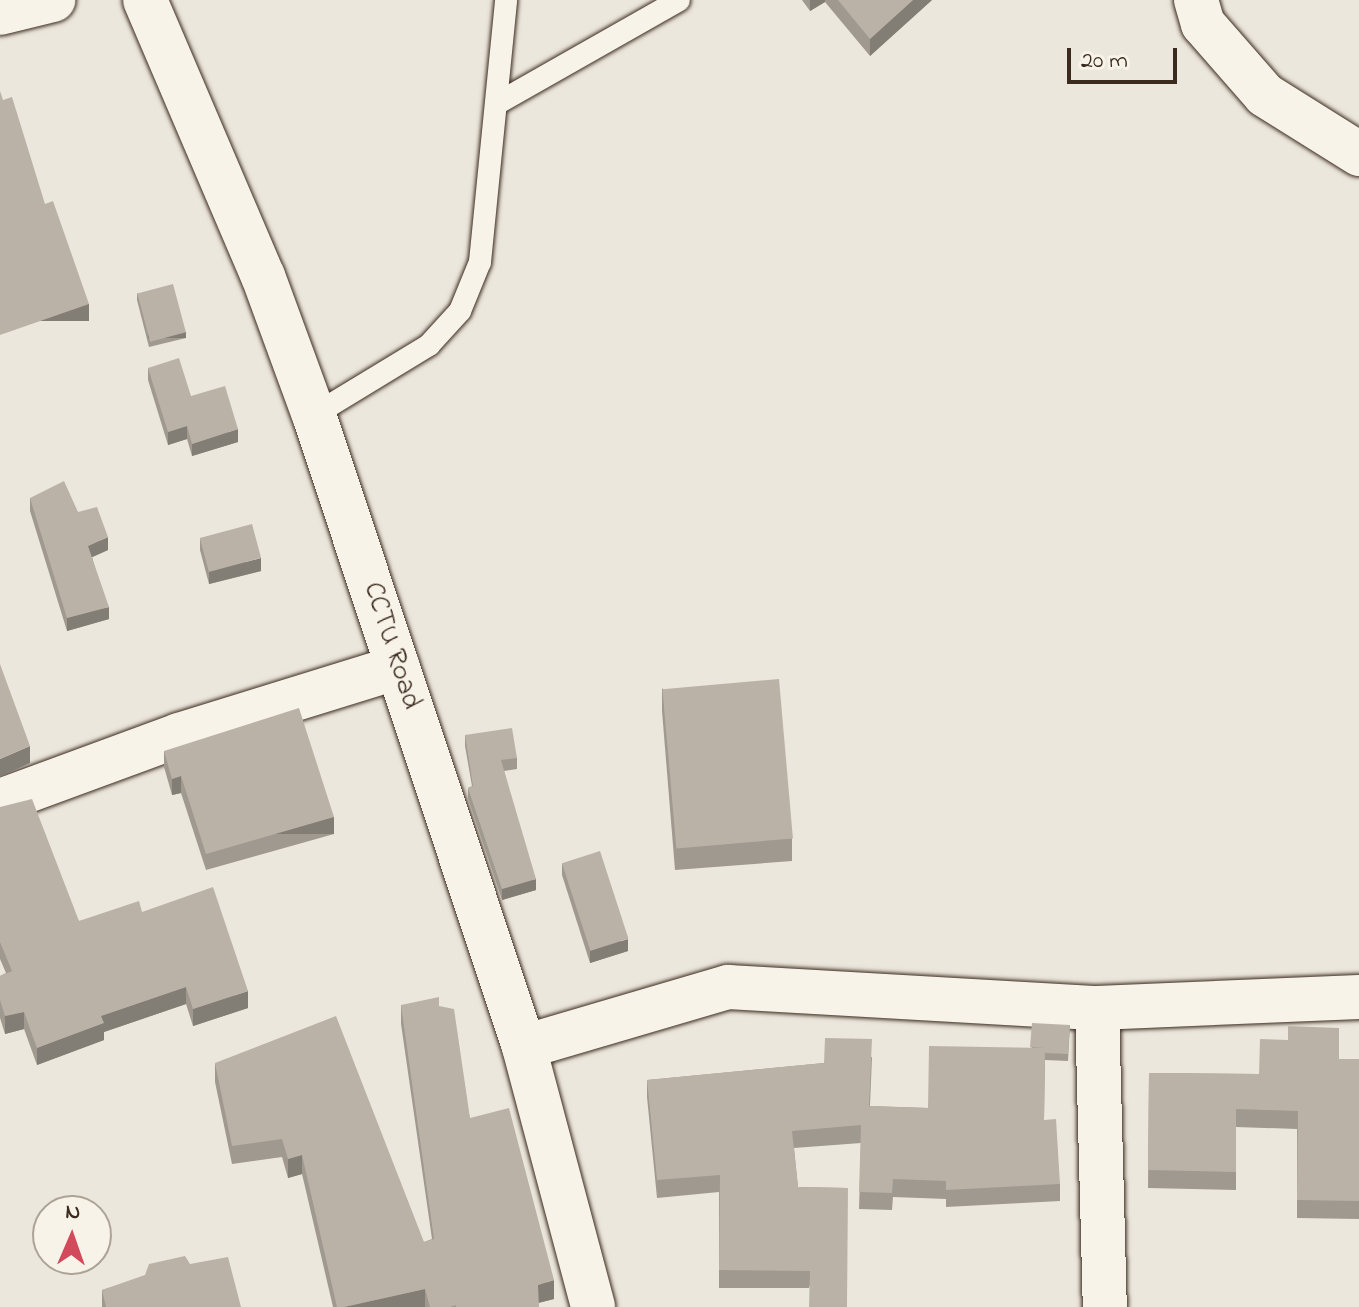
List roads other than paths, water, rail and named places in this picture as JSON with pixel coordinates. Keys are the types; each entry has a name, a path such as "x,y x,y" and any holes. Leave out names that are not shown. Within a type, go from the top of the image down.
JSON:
{"street":[{"path":"0,13 53,0"},
{"name":"CCTU Road","path":"145,0 263,276 314,415 524,1047 593,1307"},
{"path":"1196,0 1203,24 1265,95 1359,154"},
{"path":"0,801 179,735 398,667"},
{"path":"524,1047 728,987 1097,1008 1359,997"},
{"path":"1097,1008 1105,1307"}],"lane":[{"path":"314,415 429,345 460,311 480,262 506,0"},
{"path":"498,103 679,0"}]}
